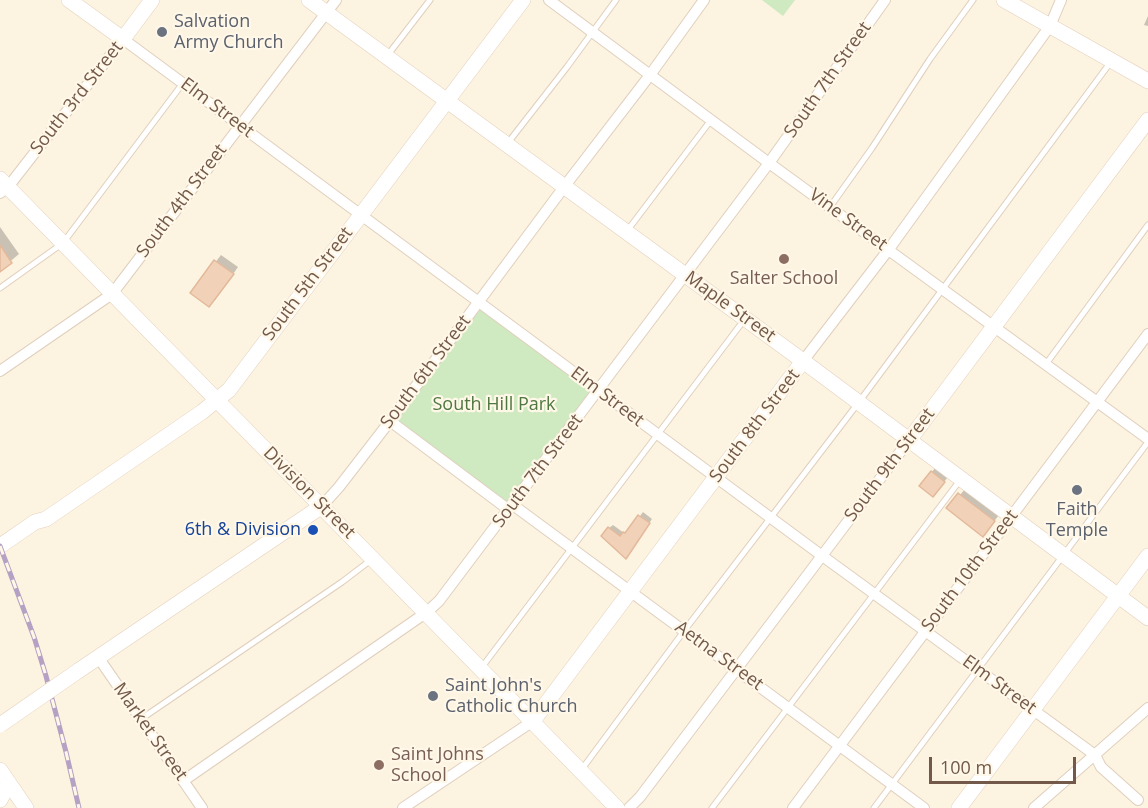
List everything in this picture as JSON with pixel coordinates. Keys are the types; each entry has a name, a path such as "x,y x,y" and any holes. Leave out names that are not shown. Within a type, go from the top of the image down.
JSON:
{"street":[{"name":"Elm Street","path":"69,0 1095,755 1101,767 1138,800"},
{"name":"South 3rd Street","path":"3,186 152,0"},
{"name":"Maple Street","path":"309,0 859,402 1148,618"},
{"name":"South 4th Street","path":"0,371 112,294 336,0"},
{"name":"South 5th Street","path":"0,546 35,522 46,519 218,401 232,387 523,0"},
{"name":"Vine Street","path":"549,0 1148,440"},
{"name":"South 6th Street","path":"0,725 322,506 390,421 704,0"},
{"name":"South 7th Street","path":"183,781 427,612 441,598 769,163 885,0"},
{"path":"1004,0 1148,81"},
{"name":"South 8th Street","path":"403,808 533,721 889,249 1050,26 1061,0"},
{"name":"South 9th Street","path":"629,808 1148,120"},
{"name":"Division Street","path":"3,186 63,243 374,558 617,808"},
{"name":"South 10th Street","path":"794,808 1148,334"},
{"name":"Aetna Street","path":"390,421 571,548 924,808"},
{"name":"South 5th Street","path":"0,557 38,532 46,519"},
{"path":"959,808 1148,556"},
{"name":"Market Street","path":"98,657 202,808"},
{"path":"1034,808 1148,708"},
{"path":"0,800 4,777"},
{"path":"4,777 22,806"}],"lane":[{"path":"386,58 430,0"},
{"path":"506,145 616,0"},
{"path":"830,207 930,59 973,0"},
{"path":"581,771 684,631 943,290 1112,61"},
{"path":"0,288 63,243 183,83"},
{"path":"626,232 711,120"},
{"path":"1046,364 1148,225"},
{"path":"482,668 745,319"},
{"path":"874,808 1148,440"},
{"path":"712,808 962,478"},
{"path":"141,719 374,558"}],"green space":[{"path":"762,0 795,0 783,16"},
{"name":"South Hill Park","path":"479,301 598,391 509,510 390,421"}],"building":[{"path":"0,245 12,263 0,272"},
{"path":"214,260 234,274 209,307 190,293"},
{"path":"931,471 945,482 933,497 919,486"},
{"path":"958,493 995,521 983,537 946,508"},
{"path":"638,515 650,523 626,559 601,536 608,527 620,536 623,532 625,533"}],"railway":[{"path":"0,546 46,676 79,808"}],"place":[{"name":"Salvation Army Church","path":"162,32"},
{"name":"Salter School","path":"784,259"},
{"name":"Faith Temple","path":"1077,490"},
{"name":"6th & Division","path":"313,530"},
{"name":"Saint John's Catholic Church","path":"433,696"},
{"name":"Saint Johns School","path":"379,765"}]}
